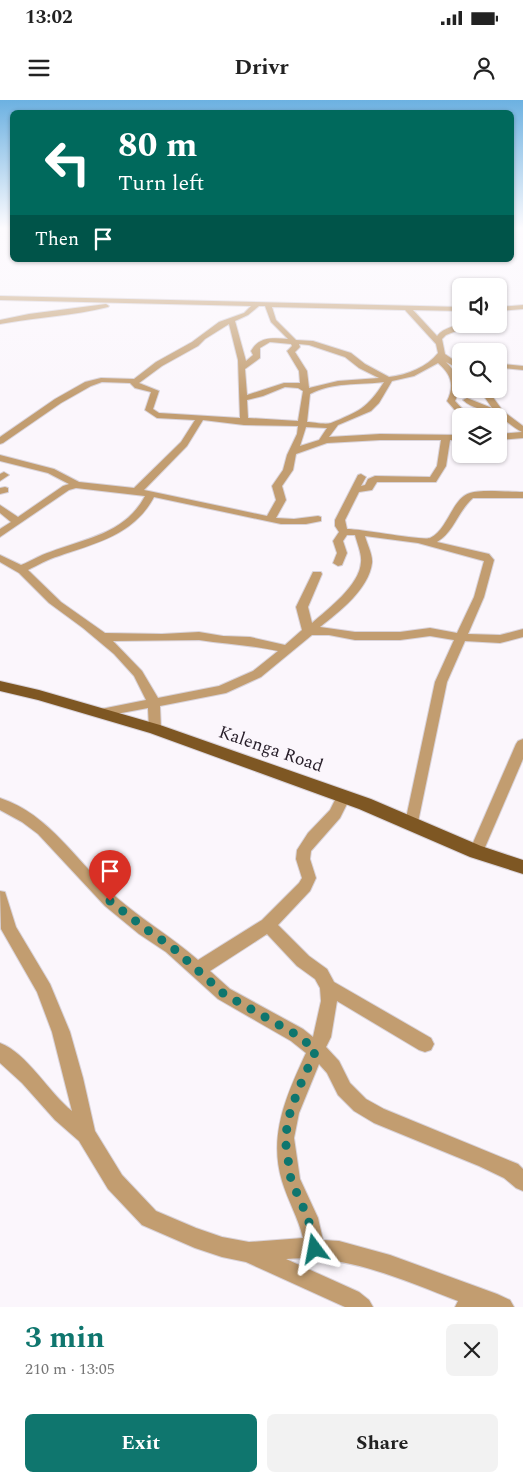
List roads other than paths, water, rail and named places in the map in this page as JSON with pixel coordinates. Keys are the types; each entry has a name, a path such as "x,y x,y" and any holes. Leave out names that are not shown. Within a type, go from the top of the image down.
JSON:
{"main road":[{"name":"Kalenga Road","path":"0,686 39,695 155,729 344,796 412,823 476,852 523,867"}],"street":[{"path":"0,298 452,309"},
{"path":"0,322 32,315 92,309 120,301"},
{"path":"0,441 51,406 88,384 101,380 132,381 143,376 159,364 195,344 206,334 231,319 246,314 257,304"},
{"path":"268,304 272,320 292,336 296,347 292,354 303,371 307,389 300,424 301,434 292,452 288,470 277,486 281,500 270,519"},
{"path":"507,308 523,307"},
{"path":"407,308 439,343"},
{"path":"231,319 242,360 244,422"},
{"path":"243,398 259,395 284,384 294,383 307,389 389,380 412,374 439,357 442,353 439,336 452,330"},
{"path":"241,368 256,358 255,351 262,343 271,340 310,343 345,354 362,366 389,380"},
{"path":"439,357 452,364"},
{"path":"439,357 455,377 457,383 456,390 451,402 457,408"},
{"path":"507,366 523,368"},
{"path":"322,441 335,423 368,409 376,401 389,380"},
{"path":"132,381 139,387 154,391 149,410 152,414 244,422 331,426"},
{"path":"468,400 484,408"},
{"path":"136,492 184,444 200,418"},
{"path":"507,418 523,430"},
{"path":"507,436 523,435"},
{"path":"292,452 322,441 350,438 452,437"},
{"path":"354,489 369,488 371,481 375,479 433,480 440,470 452,444"},
{"path":"0,458 53,472 67,478 76,485"},
{"path":"344,532 340,526 340,520 360,477"},
{"path":"0,534 66,488 76,485 151,494 270,519 305,522 318,519"},
{"path":"22,569 60,551 94,542 111,534 142,511 151,494"},
{"path":"344,532 359,532 433,541 442,535 464,501 471,495 523,495"},
{"path":"0,508 16,523"},
{"path":"0,527 16,523"},
{"path":"338,562 342,553 338,541 344,532"},
{"path":"100,713 140,707 222,690 239,684 257,674 349,596 364,573 367,561 359,532"},
{"path":"412,823 441,682 479,597 489,558 437,547 422,541"},
{"path":"0,558 22,569 53,601 87,625 116,650 136,672 154,703 156,712 155,729"},
{"path":"308,631 302,607 317,574"},
{"path":"308,631 329,631 355,636 400,636 430,632 461,637 500,639 523,633"},
{"path":"99,637 162,638 199,636 230,641 250,640 287,649"},
{"path":"476,852 523,744"},
{"path":"198,970 268,925 305,887 309,878 303,859 304,850 313,836 335,814 344,796"},
{"path":"0,803 27,818 43,830 110,901 172,947 231,999 297,1035 316,1050 333,1067 352,1097 372,1113 486,1159 511,1171 523,1181"},
{"path":"0,897 5,928 29,960 44,989 60,1032 72,1070 86,1134 115,1182 149,1218 222,1247 249,1252 352,1300 362,1307"},
{"path":"268,925 303,961 321,974 328,987 329,1001 322,1037 292,1106 285,1138 291,1180 308,1218 315,1249"},
{"path":"328,987 425,1044"},
{"path":"0,1051 28,1077 61,1114 86,1134"},
{"path":"249,1252 294,1248 338,1251 390,1265 496,1304"},
{"path":"466,1307 496,1304"}]}
